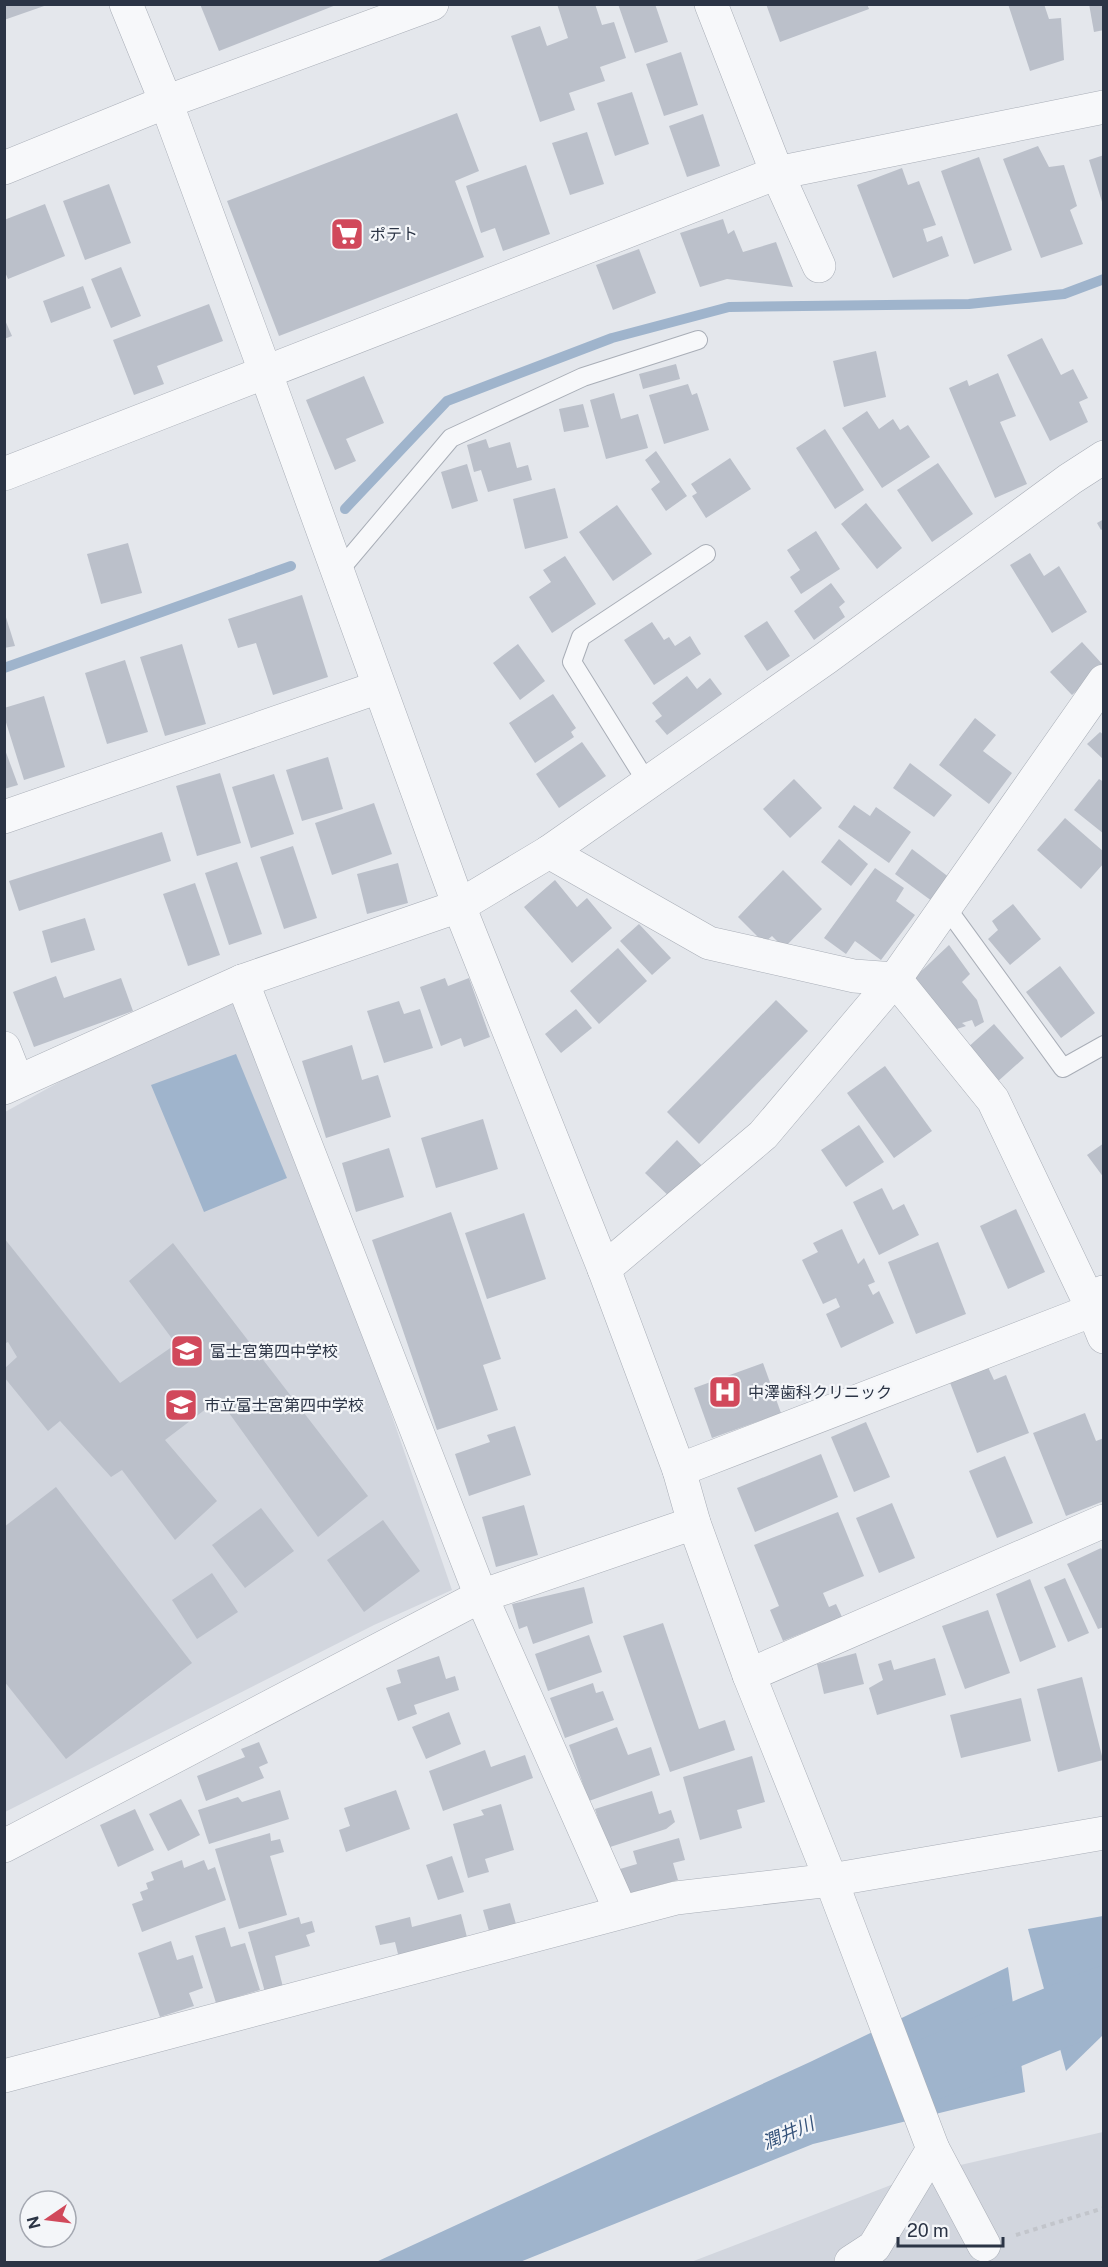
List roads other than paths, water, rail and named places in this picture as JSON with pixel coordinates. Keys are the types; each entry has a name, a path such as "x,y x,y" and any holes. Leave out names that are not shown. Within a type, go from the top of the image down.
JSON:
{"street":[{"path":"126,4 166,102 266,371 459,906 604,1269 679,1470 694,1523 749,1675 831,1880 933,2149 987,2254"},
{"path":"4,168 166,102 432,4"},
{"path":"711,4 777,172 819,266"},
{"path":"4,474 777,172 1104,106"},
{"path":"4,1048 11,1085 243,981 459,906 549,852 648,784 826,658 1070,479 1104,457"},
{"path":"604,1269 763,1135 896,979 1104,681"},
{"path":"4,817 380,687"},
{"path":"549,852 709,943 854,976 896,979 993,1100 1100,1312 679,1470"},
{"path":"243,981 481,1596 621,1912"},
{"path":"749,1675 1104,1521"},
{"path":"4,1846 481,1596 694,1523"},
{"path":"4,2076 676,1898 831,1880 1104,1833"},
{"path":"862,2255 933,2149"}],"lane":[{"path":"338,572 451,438 583,377 698,340"},
{"path":"648,784 572,662 580,637 706,554"},
{"path":"946,907 1063,1068 1104,1045"}],"water":[{"path":"236,1054 287,1178 204,1212 151,1085"},
{"path":"1103,1916 1103,2035 1066,2071 1028,1929"},
{"path":"1008,1967 1025,2092 813,2144 520,2262 376,2262 810,2062"}],"waterway":[{"path":"345,509 447,401 612,338 729,307 969,304 1064,294 1104,279"},
{"path":"4,668 291,566"},
{"name":"潤井川","path":"936,2067 1104,1998"}],"place":[{"name":"ポテト","path":"347,234"},
{"name":"富士宮第四中学校","path":"187,1351"},
{"name":"中澤歯科クリニック","path":"725,1392"},
{"name":"市立富士宮第四中学校","path":"181,1405"}]}
